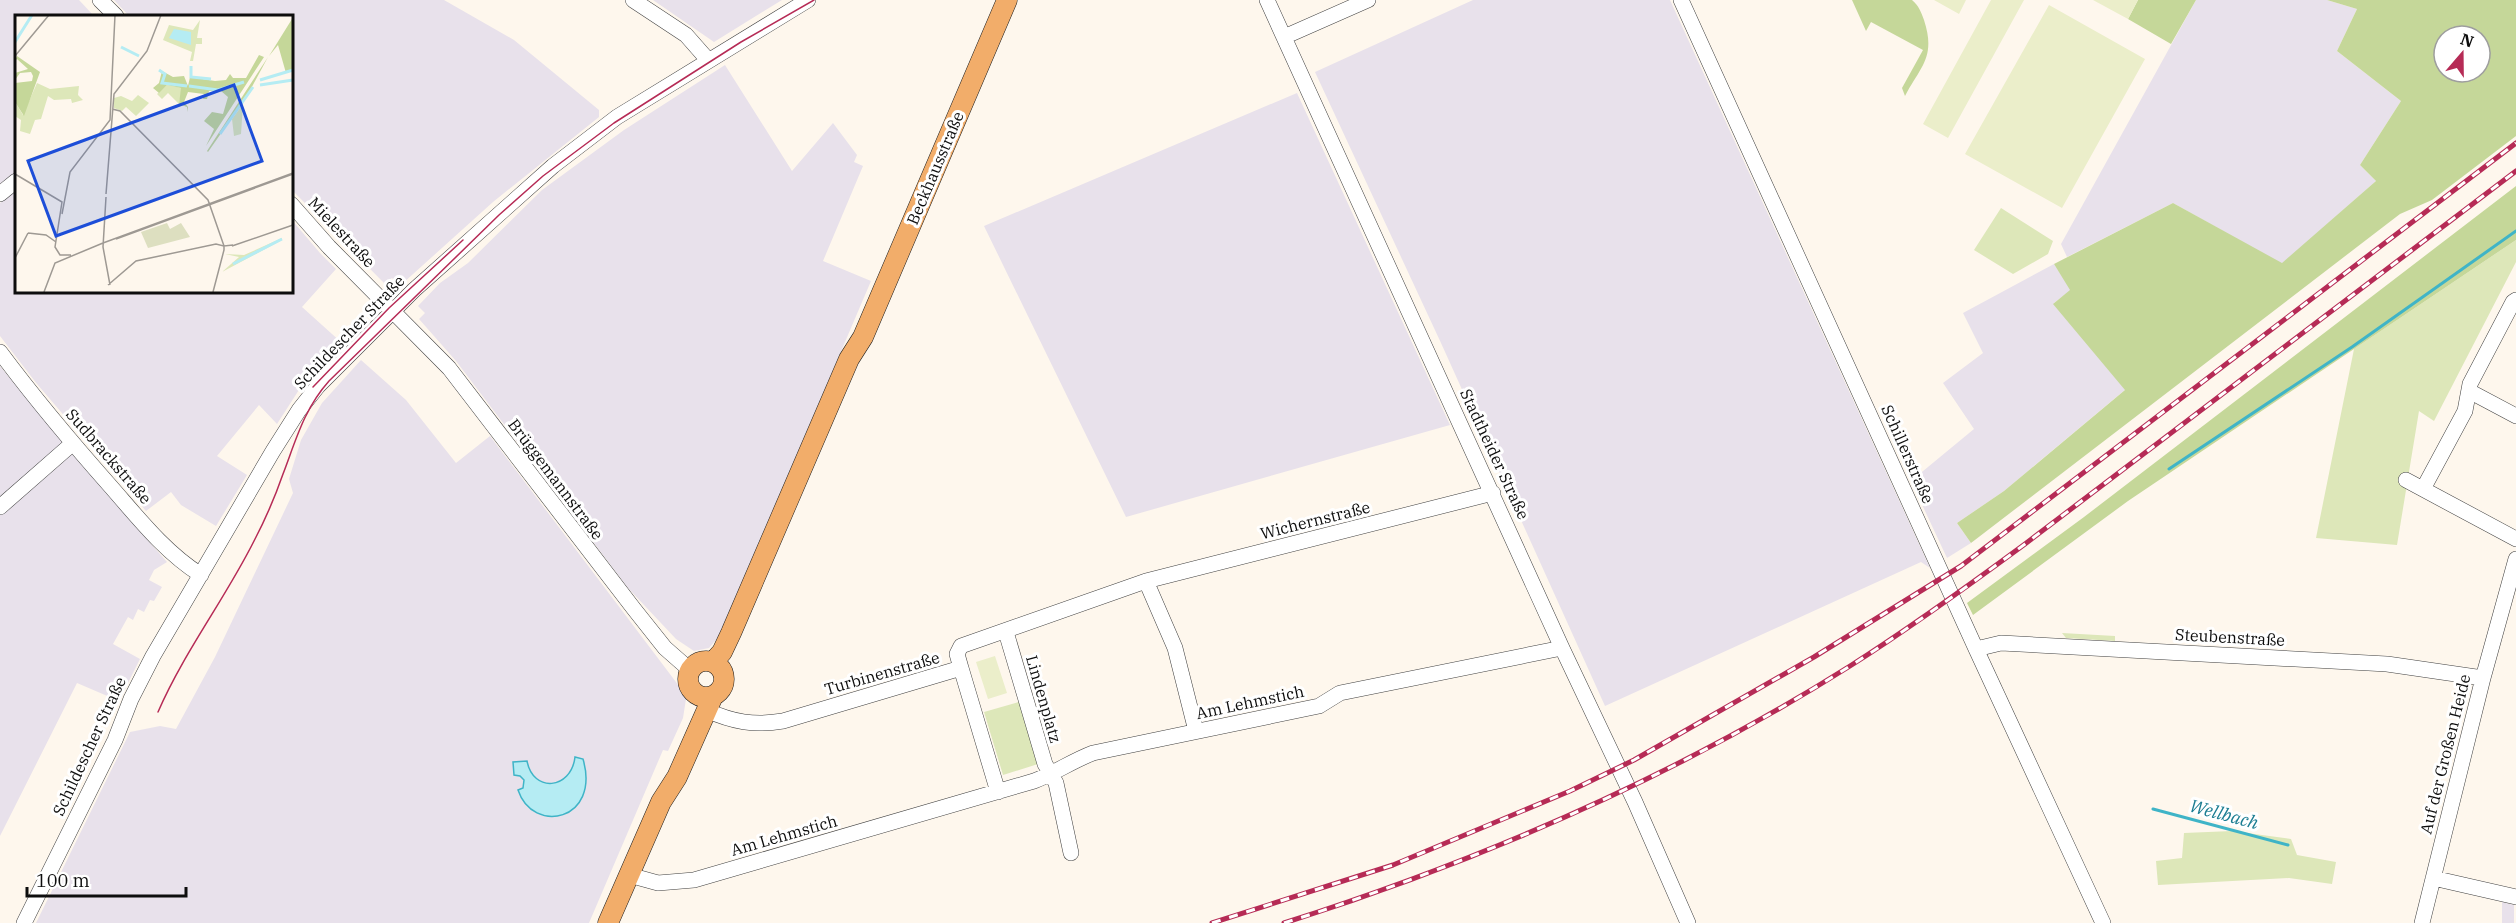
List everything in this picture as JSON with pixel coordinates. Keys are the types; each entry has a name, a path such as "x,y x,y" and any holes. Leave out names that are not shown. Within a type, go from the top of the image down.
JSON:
{"main road":[{"name":"Beckhausstraße","path":"718,667 722,652 849,359 863,337 1007,0"},
{"path":"608,923 661,802 677,777 706,700 723,686 718,667 699,662 690,670 688,682 694,692 706,700"}],"street":[{"path":"100,0 115,15"},
{"path":"633,0 686,35 708,60"},
{"name":"Schildescher Straße","path":"24,923 115,740 134,691 299,410 323,381 392,311 553,166 609,123 808,0"},
{"name":"Stadtheider Straße","path":"1267,0 1562,648 1635,802 1688,923"},
{"path":"1284,38 1368,0"},
{"name":"Schillerstraße","path":"1681,0 2103,923"},
{"path":"0,194 15,182"},
{"name":"Mielestraße","path":"292,205 392,311"},
{"path":"2423,489 2465,411 2470,384 2516,300"},
{"name":"Brüggemannstraße","path":"392,311 449,368 665,648 690,670"},
{"name":"Sudbrackstraße","path":"0,352 73,443 168,549 201,575"},
{"path":"2469,391 2516,416"},
{"path":"0,507 73,443"},
{"path":"2406,480 2516,539"},
{"name":"Wichernstraße","path":"1146,580 1493,493"},
{"name":"Auf der Großen Heide","path":"2422,923 2483,678 2509,611 2516,559"},
{"path":"1146,580 1175,648 1196,731"},
{"name":"Turbinenstraße","path":"706,700 745,724 771,723 961,668 957,654 961,646 1006,632 1146,580"},
{"name":"Lindenplatz","path":"1006,632 1045,764 1051,775"},
{"name":"Steubenstraße","path":"1976,649 2001,643 2349,661 2409,666 2483,678"},
{"name":"Am Lehmstich","path":"629,874 658,883 694,880 998,792 1051,775 1072,761 1094,753 1319,706 1340,693 1562,648"},
{"path":"961,668 998,792"},
{"path":"1051,775 1056,783 1071,853"},
{"path":"2433,878 2516,897"}],"shaded area":[{"path":"0,0 79,0 93,15 15,15 15,173 0,184"},
{"path":"114,0 444,0 514,40 599,110 599,117 493,202 402,284 392,278 384,283 292,190 292,15 128,15"},
{"path":"653,0 782,0 714,42"},
{"path":"1473,0 1670,0 1930,568 1921,562 1605,706 1441,343 1315,72"},
{"path":"2196,0 2327,0 2357,9 2337,51 2401,101 2360,165 2376,181 2282,264 2173,203 2067,257 2061,244"},
{"path":"725,65 792,171 833,123 857,155 854,162 863,166 823,261 871,281 720,635 709,648 694,651 676,639 628,588 456,361 419,319 425,313 418,306 440,283 468,263 542,190 624,130"},
{"path":"1297,93 1450,425 1126,517 984,226"},
{"path":"15,191 15,292 292,292 292,220 336,269 302,307 342,343 306,379 277,424 259,405 217,456 247,475 216,526 181,505 171,492 146,511 37,384 0,336 0,203"},
{"path":"2054,264 2071,290 2054,303 2126,389 2004,491 1957,523 1971,543 1947,558 1911,481 1974,429 1943,383 1983,353 1963,313"},
{"path":"361,360 406,400 456,463 490,436 682,690 686,699 683,718 668,751 663,750 589,923 36,923 130,732 160,726 176,729 215,657 293,493 289,479 301,440 322,403"},
{"path":"0,366 73,455 167,562 154,570 149,580 162,587 154,601 150,600 144,612 138,609 133,620 128,617 113,644 140,659 119,701 77,683 0,836"},
{"path":"2502,902 2514,905 2514,923 2502,923"}],"green space":[{"path":"1852,0 1912,0 1920,9 1927,33 1927,52 1921,69 1905,96 1902,88 1923,50 1871,22 1866,31"},
{"path":"1934,0 1966,0 1959,14"},
{"path":"1991,0 2024,0 1948,138 1923,124"},
{"path":"2093,0 2138,0 2128,19"},
{"path":"2138,0 2196,0 2171,44 2128,19"},
{"path":"2327,0 2516,0 2516,136 2432,200 2400,214 1971,543 1957,523 2004,491 2125,390 2053,304 2070,290 2054,264 2173,203 2282,263 2376,181 2360,165 2401,101 2337,51 2357,9"},
{"path":"2049,5 2145,59 2062,208 1965,154"},
{"path":"2516,186 2516,240 2128,501 1973,615 1967,603 2084,517"},
{"path":"2001,208 2053,241 2048,254 2013,274 1974,250"},
{"path":"2516,240 2516,262 2434,421 2419,411 2397,545 2316,538 2354,349"},
{"path":"2062,633 2115,636 2115,641 2066,638"},
{"path":"995,656 1007,693 988,699 976,662"},
{"path":"1019,702 1038,764 1003,775 984,712"},
{"path":"2232,831 2291,839 2297,855 2336,862 2332,884 2289,878 2158,885 2156,861 2182,858 2184,833"}],"water":[{"path":"575,757 583,759 586,780 583,796 574,808 563,815 550,816 537,813 526,804 518,790 523,788 524,780 514,775 513,762 527,761 536,779 552,783 567,776"}],"waterway":[{"path":"2169,469 2352,347 2516,231"},
{"name":"Wellbach","path":"2153,809 2288,845"}],"tram line":[{"path":"158,712 180,668 254,541 273,500 301,425 329,381 499,215 543,176 614,123 741,42 814,0"},
{"path":"313,387 389,308 463,240"}],"railway":[{"path":"1212,923 1393,865 1570,791 1634,760 1814,657 1961,566 2516,143"},
{"path":"1284,923 1431,872 1575,813 1715,744 1850,666 1895,637 2025,544 2516,171"}]}
